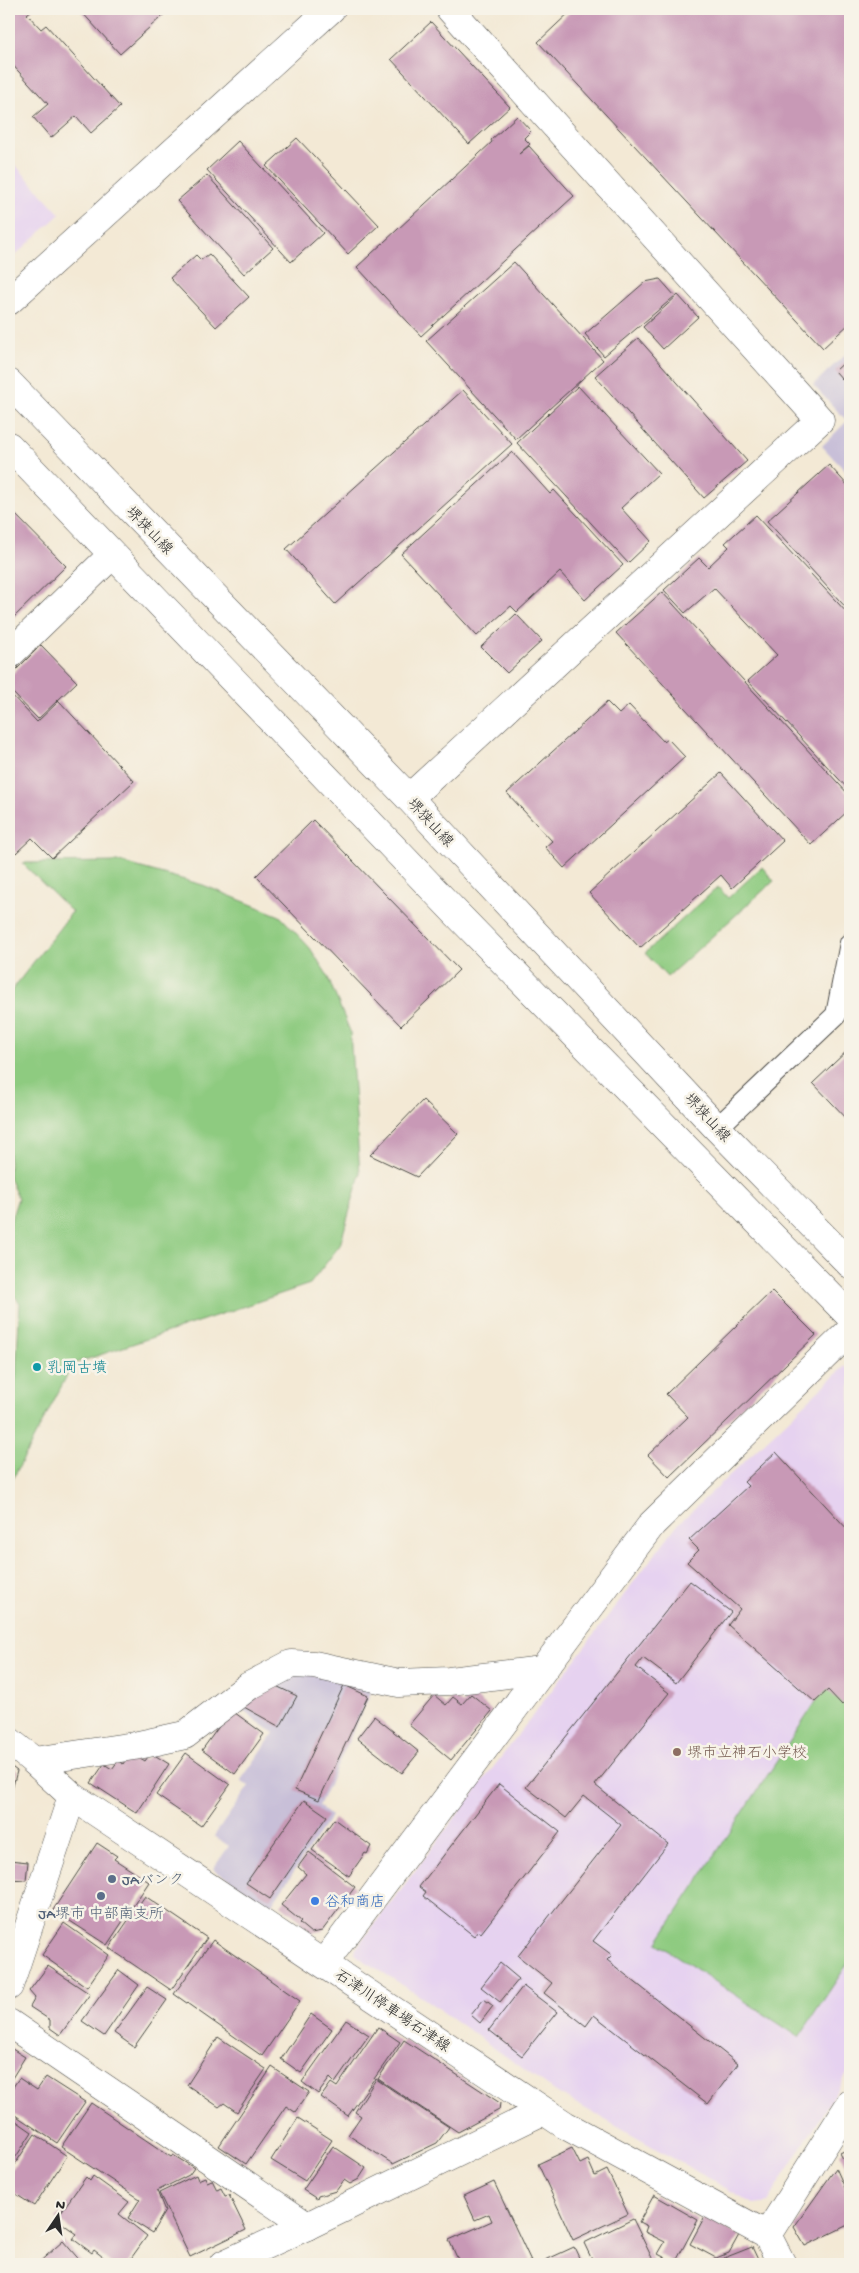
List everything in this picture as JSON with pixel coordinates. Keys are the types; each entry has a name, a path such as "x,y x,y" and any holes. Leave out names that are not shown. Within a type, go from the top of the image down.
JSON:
{"street":[{"path":"9,301 331,9"},
{"path":"409,798 820,420 450,9"},
{"name":"堺狭山線","path":"9,383 409,798 717,1128 850,1264"},
{"path":"9,446 454,911 850,1316"},
{"path":"9,654 112,555"},
{"path":"324,1963 652,1524 850,1331"},
{"path":"34,1761 134,1746 185,1735 249,1686 291,1664 314,1665 399,1683 449,1681 542,1670"},
{"name":"石津川停車場石津線","path":"9,1741 72,1796 565,2125 767,2235"},
{"path":"9,1986 72,1796"},
{"path":"9,2023 307,2226"},
{"path":"782,2264 767,2235 850,2104"},
{"path":"224,2264 307,2226 544,2111"}],"lane":[{"path":"717,1128 836,1015 850,942"}],"shaded area":[{"path":"9,158 60,214 9,261"},
{"path":"850,350 850,476 822,446 847,421 813,385"},
{"name":"堺市立神石小学校","path":"845,1366 850,1372 850,2069 768,2202 754,2204 556,2092 426,2000 354,1954 355,1950 677,1525"},
{"path":"294,1670 373,1688 319,1806 331,1816 270,1907 213,1869 229,1846 214,1836 249,1786 241,1780 274,1733 236,1706"}],"green space":[{"path":"120,862 203,885 280,916 310,948 326,973 350,1031 360,1174 340,1245 310,1284 73,1364 9,1486 9,1420 14,1406 20,1303 9,1289 9,1226 18,1198 9,1178 9,994 72,912 22,863"},
{"path":"762,867 774,881 667,977 645,953 718,887 728,898"},
{"path":"825,1688 850,1705 850,1960 799,2037 657,1943"}],"building":[{"path":"9,9 33,9 27,14 41,29 46,25 120,107 91,133 76,116 51,138 33,117 48,104 9,61"},
{"path":"79,9 170,9 120,54"},
{"path":"573,9 850,9 850,323 823,348 538,42"},
{"path":"431,22 510,107 469,144 391,59"},
{"path":"517,116 531,131 524,138 530,144 519,154 529,146 574,196 421,336 357,267 492,142 491,140"},
{"path":"297,138 379,225 348,254 266,166"},
{"path":"238,141 323,233 291,262 207,170"},
{"path":"207,175 273,248 244,274 177,201"},
{"path":"209,254 249,297 216,327 170,278 196,255 201,260"},
{"path":"514,262 603,360 516,439 426,341"},
{"path":"660,279 675,296 604,356 585,334 645,282"},
{"path":"678,295 698,317 663,349 643,327"},
{"path":"638,338 747,461 704,498 595,376"},
{"path":"850,357 850,388 835,371"},
{"path":"578,386 659,473 621,508 651,541 628,563 517,443"},
{"path":"463,390 512,444 335,604 286,549"},
{"path":"512,452 550,494 554,490 623,565 585,600 560,572 517,612 511,606 477,636 401,554"},
{"path":"829,465 850,488 850,612 767,521"},
{"path":"9,508 66,566 9,622"},
{"path":"756,515 850,616 850,791 748,681 777,655 714,588 685,613 664,590 699,558 708,567 729,547 725,543"},
{"path":"662,592 850,796 850,809 811,845 616,633"},
{"path":"516,614 542,641 507,673 481,647"},
{"path":"41,645 77,682 38,719 9,689 9,677"},
{"path":"9,692 37,722 59,701 134,781 52,858 32,838 16,853 9,846"},
{"path":"607,702 619,714 629,705 664,742 668,739 685,757 564,868 545,847 552,841 507,793"},
{"path":"721,773 783,841 732,888 721,875 640,948 589,893"},
{"path":"313,820 459,970 401,1026 256,876"},
{"path":"850,1048 850,1122 813,1083"},
{"path":"423,1100 458,1134 417,1177 370,1155"},
{"path":"772,1291 816,1335 669,1477 648,1455 688,1417 666,1394"},
{"path":"776,1452 850,1532 850,1697 842,1705 828,1690 815,1702 728,1625 740,1609 687,1562 699,1550 689,1540 748,1486 744,1482"},
{"path":"690,1581 731,1612 676,1683 643,1658 636,1667 669,1693 595,1785 668,1844 593,1941 612,1955 607,1960 738,2064 708,2104 594,2015 586,2026 544,1993 552,1983 518,1956 621,1825 584,1796 566,1818 526,1787"},
{"path":"274,1685 297,1696 280,1727 244,1707"},
{"path":"344,1685 368,1696 319,1800 295,1790"},
{"path":"471,1694 492,1711 451,1760 409,1725 434,1695 446,1705 453,1697 462,1704"},
{"path":"231,1710 264,1734 235,1774 202,1750"},
{"path":"374,1716 419,1752 402,1773 357,1738"},
{"path":"131,1752 145,1761 151,1753 169,1764 137,1813 91,1783 104,1764 112,1769 118,1761 123,1764"},
{"path":"186,1753 230,1785 201,1826 156,1795"},
{"path":"9,1765 17,1771 9,1801"},
{"path":"499,1784 560,1832 481,1933 478,1931 474,1936 423,1896 426,1892 419,1887"},
{"path":"304,1800 327,1816 270,1899 246,1883"},
{"path":"334,1819 371,1846 367,1854 365,1853 349,1876 312,1850"},
{"name":"JA堺市 中部南支所","path":"97,1843 117,1856 114,1859 149,1882 107,1945 53,1910"},
{"name":"谷和商店","path":"309,1852 355,1887 322,1931 311,1933 299,1923 301,1921 281,1905 306,1874 298,1867"},
{"path":"9,1860 28,1862 26,1880 9,1879"},
{"path":"145,1896 207,1938 171,1990 109,1948"},
{"path":"64,1923 109,1955 87,1987 42,1955"},
{"path":"213,1940 300,2001 262,2056 174,1994"},
{"path":"500,1963 519,1979 500,2002 481,1987"},
{"path":"48,1966 90,1994 60,2035 50,2028 50,2020 30,2007 35,1998 29,1991"},
{"path":"119,1970 139,1985 104,2036 82,2021"},
{"path":"523,1986 557,2012 522,2056 489,2030"},
{"path":"147,1987 167,2000 134,2047 114,2033"},
{"path":"484,1999 493,2006 480,2023 471,2015"},
{"path":"311,2014 332,2029 301,2073 281,2059"},
{"path":"346,2020 369,2035 335,2083 330,2078 318,2094 302,2082"},
{"path":"378,2027 400,2042 348,2116 321,2097 331,2083 337,2087"},
{"path":"218,2037 266,2069 237,2112 224,2103 219,2107 187,2085"},
{"path":"404,2040 500,2103 499,2110 458,2132 378,2079"},
{"path":"9,2047 25,2057 9,2083"},
{"path":"272,2067 309,2092 295,2112 286,2106 246,2164 219,2146"},
{"path":"46,2077 85,2102 57,2143 9,2111 9,2093 19,2078 37,2090"},
{"path":"376,2079 449,2127 437,2143 393,2164 348,2135 361,2116 355,2112"},
{"path":"91,2103 171,2157 173,2155 194,2168 189,2175 157,2191 165,2211 152,2233 128,2218 140,2199 61,2147"},
{"path":"9,2116 32,2132 14,2160 9,2157"},
{"path":"298,2118 332,2140 305,2181 271,2160"},
{"path":"35,2134 67,2156 34,2206 11,2191 9,2194 9,2173"},
{"path":"333,2146 366,2168 359,2179 350,2184 344,2180 336,2191 318,2196 317,2199 303,2190"},
{"path":"572,2148 580,2164 588,2160 595,2176 607,2170 628,2214 573,2240 538,2164"},
{"path":"850,2148 850,2173 840,2153"},
{"path":"836,2168 850,2199 850,2224 805,2246 794,2227"},
{"path":"196,2175 198,2180 205,2177 207,2182 212,2180 217,2190 221,2188 225,2196 229,2195 246,2230 190,2257 159,2193"},
{"path":"93,2176 129,2202 119,2214 147,2236 127,2264 112,2264 94,2250 92,2253 73,2239 77,2234 56,2219 86,2177 90,2181"},
{"path":"494,2182 531,2261 524,2264 460,2264 449,2240 492,2221 489,2214 475,2220 464,2196"},
{"path":"654,2195 698,2220 675,2263 658,2254 665,2242 645,2232 647,2226 639,2222"},
{"path":"705,2216 739,2235 729,2253 716,2258 690,2244"},
{"path":"633,2219 655,2264 594,2264 584,2243"},
{"path":"63,2241 83,2264 37,2264"},
{"path":"574,2247 582,2264 537,2264"},
{"path":"752,2247 760,2264 709,2264"}],"place":[{"name":"乳岡古墳","path":"37,1367"},
{"name":"堺市立神石小学校","path":"677,1752"},
{"name":"JAバンク","path":"112,1879"},
{"name":"JA堺市 中部南支所","path":"101,1896"},
{"name":"谷和商店","path":"315,1901"}]}
